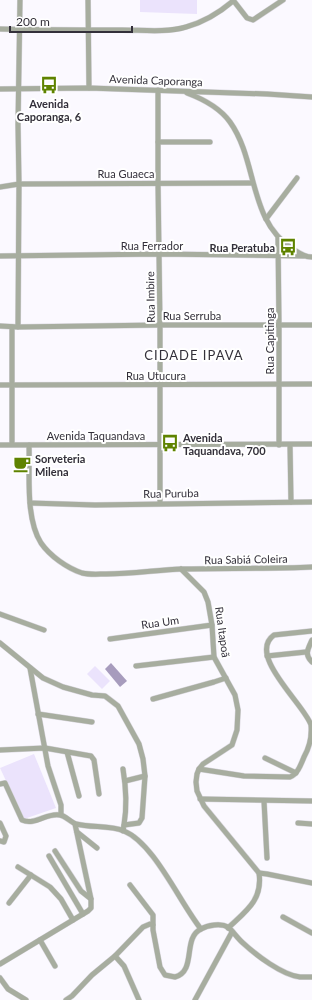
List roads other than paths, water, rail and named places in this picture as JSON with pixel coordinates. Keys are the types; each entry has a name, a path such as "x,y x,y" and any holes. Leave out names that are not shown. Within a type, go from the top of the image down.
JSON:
{"street":[{"path":"18,327 18,125 20,0"},
{"path":"88,0 89,88"},
{"path":"0,29 146,30 185,27 213,16 233,0 246,18 253,20 283,0"},
{"name":"Avenida Caporanga","path":"0,89 89,88 312,97"},
{"name":"Rua Imbire","path":"158,90 160,503"},
{"path":"182,92 194,96 212,106 229,121 244,149 252,183 266,218 278,238 304,256"},
{"path":"158,142 210,142"},
{"path":"266,218 297,178"},
{"name":"Rua Guaeca","path":"0,187 19,184 252,183"},
{"name":"Rua Capitinga","path":"278,238 280,325 278,384 279,445"},
{"name":"Rua Ferrador","path":"0,256 159,254 312,257"},
{"name":"Rua Serruba","path":"0,326 312,325"},
{"path":"12,327 12,444"},
{"name":"Rua Utucura","path":"0,385 312,384"},
{"name":"Avenida Taquandava","path":"0,445 312,444"},
{"path":"29,445 30,503 33,523 41,543 57,558 68,566 83,573 120,574 180,569"},
{"path":"290,445 290,502"},
{"name":"Rua Puruba","path":"30,503 95,505 312,502"},
{"name":"Rua Sabiá Coleira","path":"180,569 266,569 312,567"},
{"name":"Rua Itapoã","path":"180,569 204,592 208,602 212,625 214,657 235,695 238,710 237,730 234,743 232,746 203,764 199,769"},
{"path":"0,614 44,630"},
{"name":"Rua Um","path":"110,639 212,625"},
{"path":"195,1000 230,930 256,899 260,887 259,873 208,811 200,799 196,782 197,774 199,769 244,776 290,777 296,773 311,741 312,725 307,715 279,679 268,656 267,644 269,638 274,635 312,632"},
{"path":"306,652 312,640"},
{"path":"0,643 42,678 63,688 92,695 105,696 118,706 139,744 143,759 146,776 142,818 139,823 124,828 75,824 61,815 53,815 32,822 25,821 22,820 5,783 0,784"},
{"path":"268,656 306,652"},
{"path":"306,652 312,662"},
{"path":"136,666 214,657"},
{"path":"30,668 44,748 50,774 61,805 61,815"},
{"path":"153,699 226,678"},
{"path":"38,714 92,722"},
{"path":"0,750 44,748 91,756 93,758 99,794"},
{"path":"67,752 79,796"},
{"path":"265,758 296,773"},
{"path":"123,769 125,781 126,818 124,828"},
{"path":"125,781 146,776"},
{"path":"200,799 312,801"},
{"path":"264,801 267,858"},
{"path":"0,823 6,836 2,842"},
{"path":"298,823 312,824"},
{"path":"0,964 91,908 91,899 75,824"},
{"path":"124,828 143,844 163,870 201,929"},
{"path":"77,832 97,848"},
{"path":"55,851 83,894 91,899"},
{"path":"49,856 83,914"},
{"path":"18,867 50,887 63,902 73,920"},
{"path":"259,873 312,883"},
{"path":"9,902 32,875"},
{"path":"130,885 153,915 153,925 160,967 165,975 172,977 178,976 185,970 194,937 201,929 214,925 230,930 251,950 271,965 296,976 312,977"},
{"path":"283,917 312,933"},
{"path":"66,1000 72,996 92,975 115,956 143,927 150,924 153,925"},
{"path":"40,940 55,966"},
{"path":"115,956 124,966 139,1000"},
{"path":"0,978 8,989 26,1000"}],"place":[{"name":"Avenida Caporanga, 6","path":"49,85"},
{"name":"Rua Peratuba","path":"288,247"},
{"name":"Avenida Taquandava, 700","path":"170,443"},
{"name":"Sorveteria Milena","path":"22,464"}],"district":[{"name":"CIDADE IPAVA","path":"194,355"}]}
